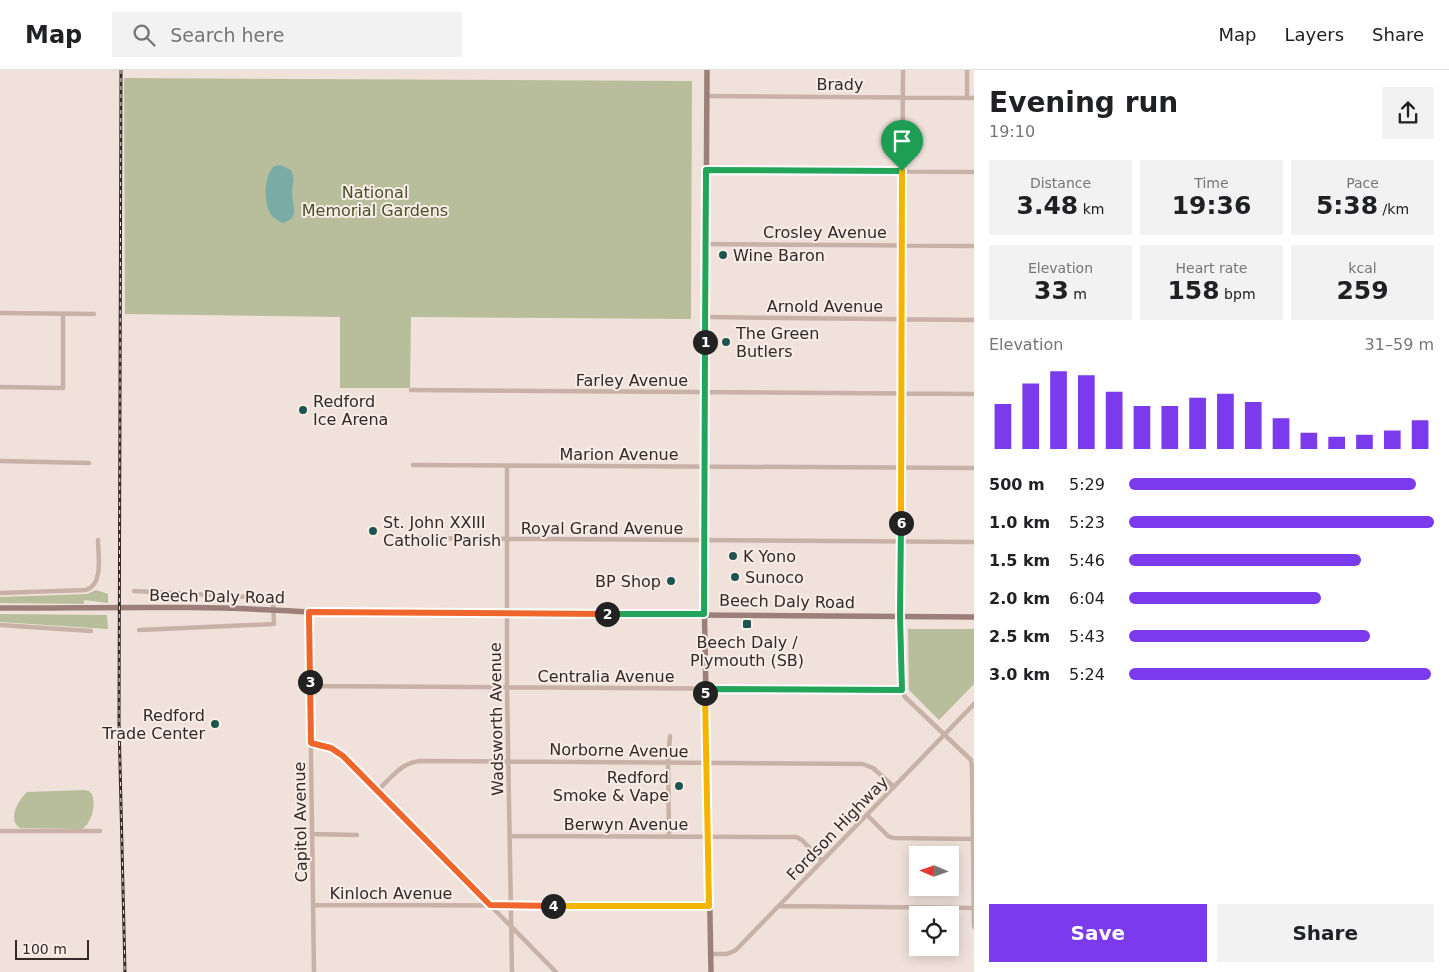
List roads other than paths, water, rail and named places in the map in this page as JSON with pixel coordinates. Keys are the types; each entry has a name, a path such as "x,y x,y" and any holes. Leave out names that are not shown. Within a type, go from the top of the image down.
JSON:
{"main road":[{"path":"707,70 704,614 710,972"},
{"name":"Beech Daly Road","path":"0,608 506,614 974,616"}],"street":[{"path":"903,70 900,616 902,690 905,697 968,757 973,765 974,927"},
{"path":"967,70 967,98"},
{"name":"Brady","path":"706,96 974,98"},
{"path":"706,170 974,172"},
{"name":"Crosley Avenue","path":"706,244 974,246"},
{"path":"0,313 94,314"},
{"path":"0,387 63,388 63,314"},
{"name":"Arnold Avenue","path":"705,317 974,320"},
{"name":"Farley Avenue","path":"411,390 974,394"},
{"path":"0,461 89,463"},
{"name":"Marion Avenue","path":"413,465 974,468"},
{"name":"Wadsworth Avenue","path":"507,466 506,614 512,972"},
{"name":"Royal Grand Avenue","path":"410,538 974,542"},
{"path":"0,593 86,590 91,588 96,581 98,573 98,540"},
{"path":"134,591 273,598 274,624 138,630"},
{"name":"Capitol Avenue","path":"309,612 314,972"},
{"path":"0,625 91,631"},
{"name":"Centralia Avenue","path":"310,686 902,690"},
{"name":"Fordson Highway","path":"710,954 734,952 974,704"},
{"path":"669,837 668,763 670,736"},
{"path":"311,743 331,748 338,752 556,972"},
{"name":"Norborne Avenue","path":"377,791 401,767 412,761 863,764 873,768 894,787"},
{"path":"867,815 888,836 893,838 974,839"},
{"path":"0,831 100,831"},
{"path":"312,834 357,835"},
{"name":"Berwyn Avenue","path":"510,836 796,837 802,840 822,861"},
{"name":"Kinloch Avenue","path":"314,905 709,906"},
{"path":"779,906 974,908"}],"water":[{"path":"280,165 291,170 294,179 292,193 294,215 289,221 283,223 271,215 266,201 266,182 268,176 274,166"}],"railway":[{"path":"121,70 119,722 125,972"}],"place":[{"name":"Wine Baron","path":"723,255"},
{"name":"The Green Butlers","path":"726,342"},
{"name":"Redford Ice Arena","path":"303,410"},
{"name":"St. John XXIII Catholic Parish","path":"373,531"},
{"name":"K Yono","path":"733,556"},
{"name":"Sunoco","path":"735,577"},
{"name":"BP Shop","path":"671,581"},
{"name":"Beech Daly / Plymouth (SB)","path":"747,624"},
{"name":"Redford Trade Center","path":"215,724"},
{"name":"Redford Smoke & Vape","path":"679,786"}],"park label":[{"name":"National Memorial Gardens","path":"375,201"}]}
